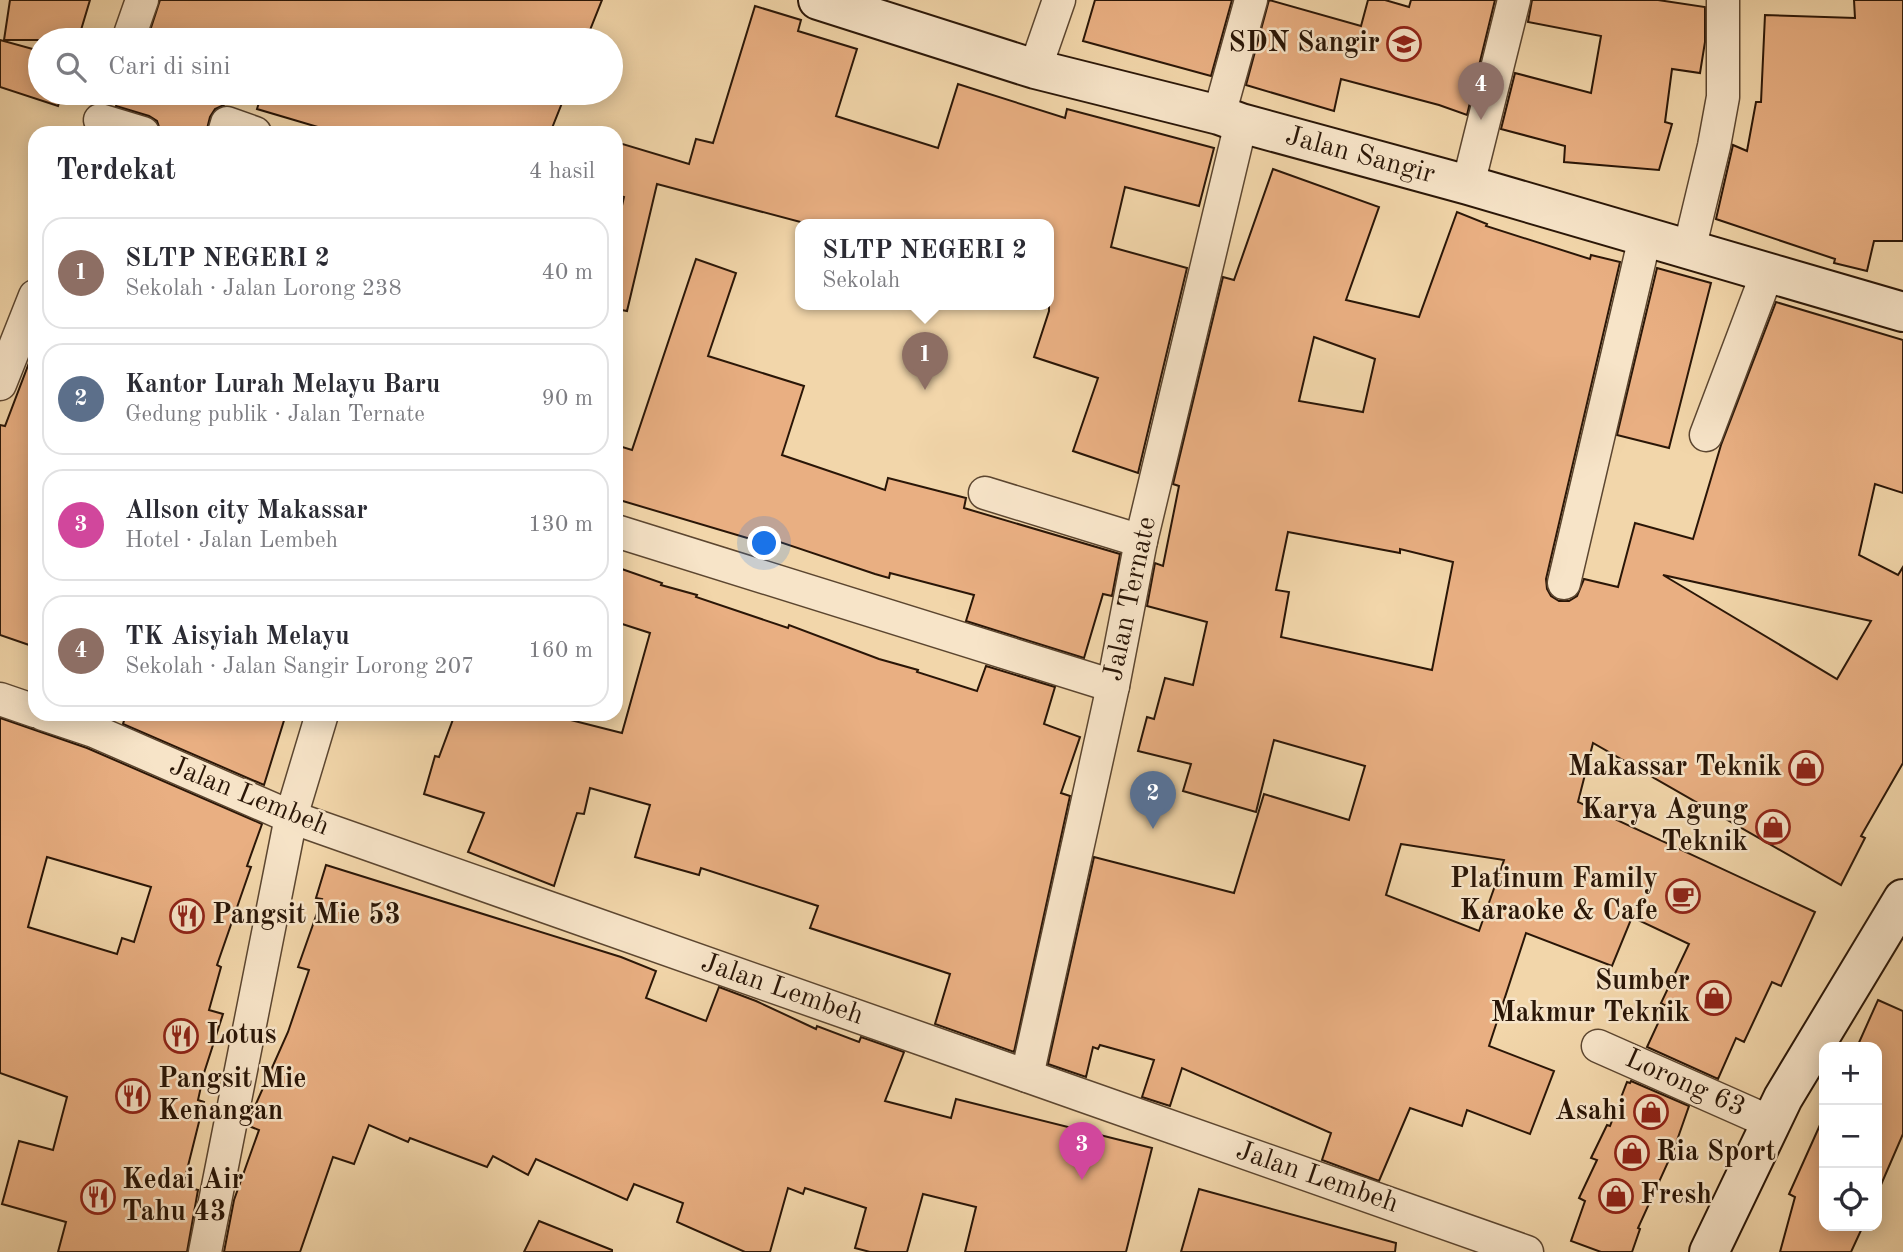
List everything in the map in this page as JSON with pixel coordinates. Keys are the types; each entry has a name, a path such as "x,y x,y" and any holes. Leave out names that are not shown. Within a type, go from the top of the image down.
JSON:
{"street":[{"path":"132,28 142,0"},
{"path":"1035,69 1059,0"},
{"name":"Jalan Ternate","path":"1027,1076 1113,686 1230,119 1251,0"},
{"path":"1468,185 1514,0"},
{"path":"1689,250 1723,97 1723,0"},
{"name":"Jalan Sangir","path":"834,2 1035,69 1230,119 1468,185 1903,312"},
{"path":"101,115 127,126"},
{"path":"1563,583 1644,237"},
{"path":"1706,435 1768,271"},
{"path":"0,384 28,314"},
{"path":"985,493 1141,541"},
{"path":"623,533 1113,686"},
{"path":"0,699 28,709"},
{"name":"Jalan Lembeh","path":"64,721 94,731 291,817 1527,1252"},
{"path":"205,1252 291,817 320,721"},
{"path":"1709,1252 1783,1098 1903,899"},
{"name":"Lorong 63","path":"1598,1046 1772,1123"}],"building":[{"path":"10,0 90,0 82,28 28,28 28,40 4,40"},
{"path":"160,0 602,0 591,28 151,28"},
{"path":"1095,0 1232,0 1211,76 1083,41"},
{"path":"1269,0 1361,26 1368,0 1385,0 1409,7 1411,0 1495,0 1467,115 1341,79 1334,111 1246,85"},
{"path":"1532,0 1658,0 1705,7 1705,42 1700,73 1672,69 1665,122 1672,124 1659,170 1564,162 1565,146 1501,129 1515,73 1591,93 1601,36 1528,22"},
{"path":"1854,0 1903,0 1903,241 1874,241 1867,271 1834,263 1835,259 1716,219 1733,145 1747,151 1756,102 1761,102 1765,15 1855,18"},
{"path":"755,6 801,20 798,31 857,49 836,116 938,148 958,84 1065,118 1067,109 1214,148 1199,206 1125,187 1111,247 1187,268 1138,473 1073,451 1098,378 1034,357 1049,310 1054,310 1054,219 795,221 657,184 627,311 623,310 623,144 689,164 696,139 713,143"},
{"path":"0,40 28,48 28,96 0,87"},
{"path":"224,105 215,109 208,126 159,126 157,121 149,116 116,106"},
{"path":"258,105 561,105 553,126 314,126 257,109"},
{"path":"1273,169 1379,207 1346,300 1419,317 1457,212 1487,224 1486,226 1590,259 1591,255 1620,262 1546,579 1551,596 1559,601 1569,601 1577,596 1584,579 1618,587 1635,523 1693,539 1721,445 1776,302 1903,340 1903,493 1875,484 1859,555 1898,575 1903,567 1903,763 1861,836 1865,838 1841,885 1593,743 1578,802 1815,912 1781,986 1772,982 1744,1042 1736,1038 1718,1079 1647,1047 1666,1006 1661,1003 1689,944 1632,917 1612,966 1526,933 1489,1046 1554,1071 1530,1134 1467,1110 1462,1126 1410,1108 1379,1181 1322,1160 1331,1133 1182,1068 1170,1106 1142,1097 1154,1060 1100,1045 1098,1049 1093,1047 1086,1077 1048,1064 1094,857 1234,893 1264,794 1349,820 1365,766 1274,740 1256,812 1183,791 1191,764 1138,751 1147,717 1154,719 1165,678 1193,685 1207,622 1147,606 1155,563 1163,566 1179,486 1173,484 1223,277 1234,280","holes":["1314,337 1375,359 1363,412 1299,401","1288,532 1400,553 1400,549 1453,562 1432,670 1281,637 1289,592 1276,590","1663,575 1871,621 1837,679","1401,844 1504,860 1479,931 1386,895"]},
{"path":"696,259 736,273 708,356 804,386 782,455 885,490 888,478 966,498 964,508 1120,554 1112,596 1103,594 1084,658 966,621 974,595 890,573 889,578 756,534 754,540 623,501 623,447 632,450"},
{"path":"1657,268 1711,283 1669,448 1617,435"},
{"path":"28,366 28,645 0,635 0,425 5,426"},
{"path":"623,569 662,583 661,585 788,628 789,625 879,659 977,691 986,666 1055,687 1044,724 1080,737 1061,793 1070,796 1014,1052 935,1024 950,974 810,928 818,906 701,868 699,875 635,857 650,805 590,788 584,814 577,813 554,886 468,852 484,813 424,794 435,756 439,757 452,721 575,721 622,733 650,633 623,624"},
{"path":"0,718 87,748 262,824 247,866 251,867 217,965 221,967 209,1010 223,1014 204,1073 198,1100 204,1102 183,1186 198,1190 187,1252 58,1252 66,1222 2,1204 19,1141 53,1150 67,1097 0,1073","holes":["47,857 151,887 134,942 122,938 117,954 28,927"]},
{"path":"124,721 284,721 264,785 123,724"},
{"path":"326,865 621,957 656,971 646,998 706,1021 719,987 816,1029 817,1026 859,1042 861,1037 904,1052 885,1101 951,1118 956,1099 1152,1148 1126,1252 965,1252 976,1207 923,1194 907,1252 870,1252 855,1248 866,1208 805,1188 803,1194 788,1188 770,1252 745,1252 677,1222 683,1203 634,1184 627,1200 536,1159 528,1175 493,1156 487,1167 410,1138 408,1142 369,1125 354,1164 333,1157 300,1252 224,1252 234,1200 259,1130 249,1126 251,1115 288,1032 309,970 298,967 322,899 316,898"},
{"path":"1878,1000 1903,1011 1903,1134 1882,1182 1882,1042 1859,1042"},
{"path":"1631,1081 1689,1106 1674,1149 1638,1228 1640,1229 1632,1252 1601,1252 1571,1241 1585,1201 1579,1198 1597,1160 1591,1158 1607,1125 1610,1126 1627,1082"},
{"path":"1819,1127 1819,1231 1861,1231 1851,1252 1780,1252 1795,1197 1789,1194"},
{"path":"1199,1189 1396,1243 1395,1252 1181,1252"},
{"path":"539,1221 612,1250 612,1252 524,1252"}],"place":[{"name":"SDN Sangir","path":"1404,44"},
{"name":"TK Aisyiah Melayu","path":"1481,120"},
{"name":"SLTP NEGERI 2","path":"925,390"},
{"name":"Makassar Teknik","path":"1806,768"},
{"name":"Karya Agung Teknik","path":"1773,827"},
{"name":"Kantor Lurah Melayu Baru","path":"1153,829"},
{"name":"Platinum Family Karaoke & Cafe","path":"1683,896"},
{"name":"Pangsit Mie 53","path":"187,916"},
{"name":"Sumber Makmur Teknik","path":"1714,998"},
{"name":"Lotus","path":"181,1036"},
{"name":"Pangsit Mie Kenangan","path":"133,1096"},
{"name":"Asahi","path":"1651,1112"},
{"name":"Ria Sport","path":"1632,1153"},
{"name":"Allson city Makassar","path":"1082,1180"},
{"name":"Fresh","path":"1616,1196"},
{"name":"Kedai Air Tahu 43","path":"98,1197"}]}
